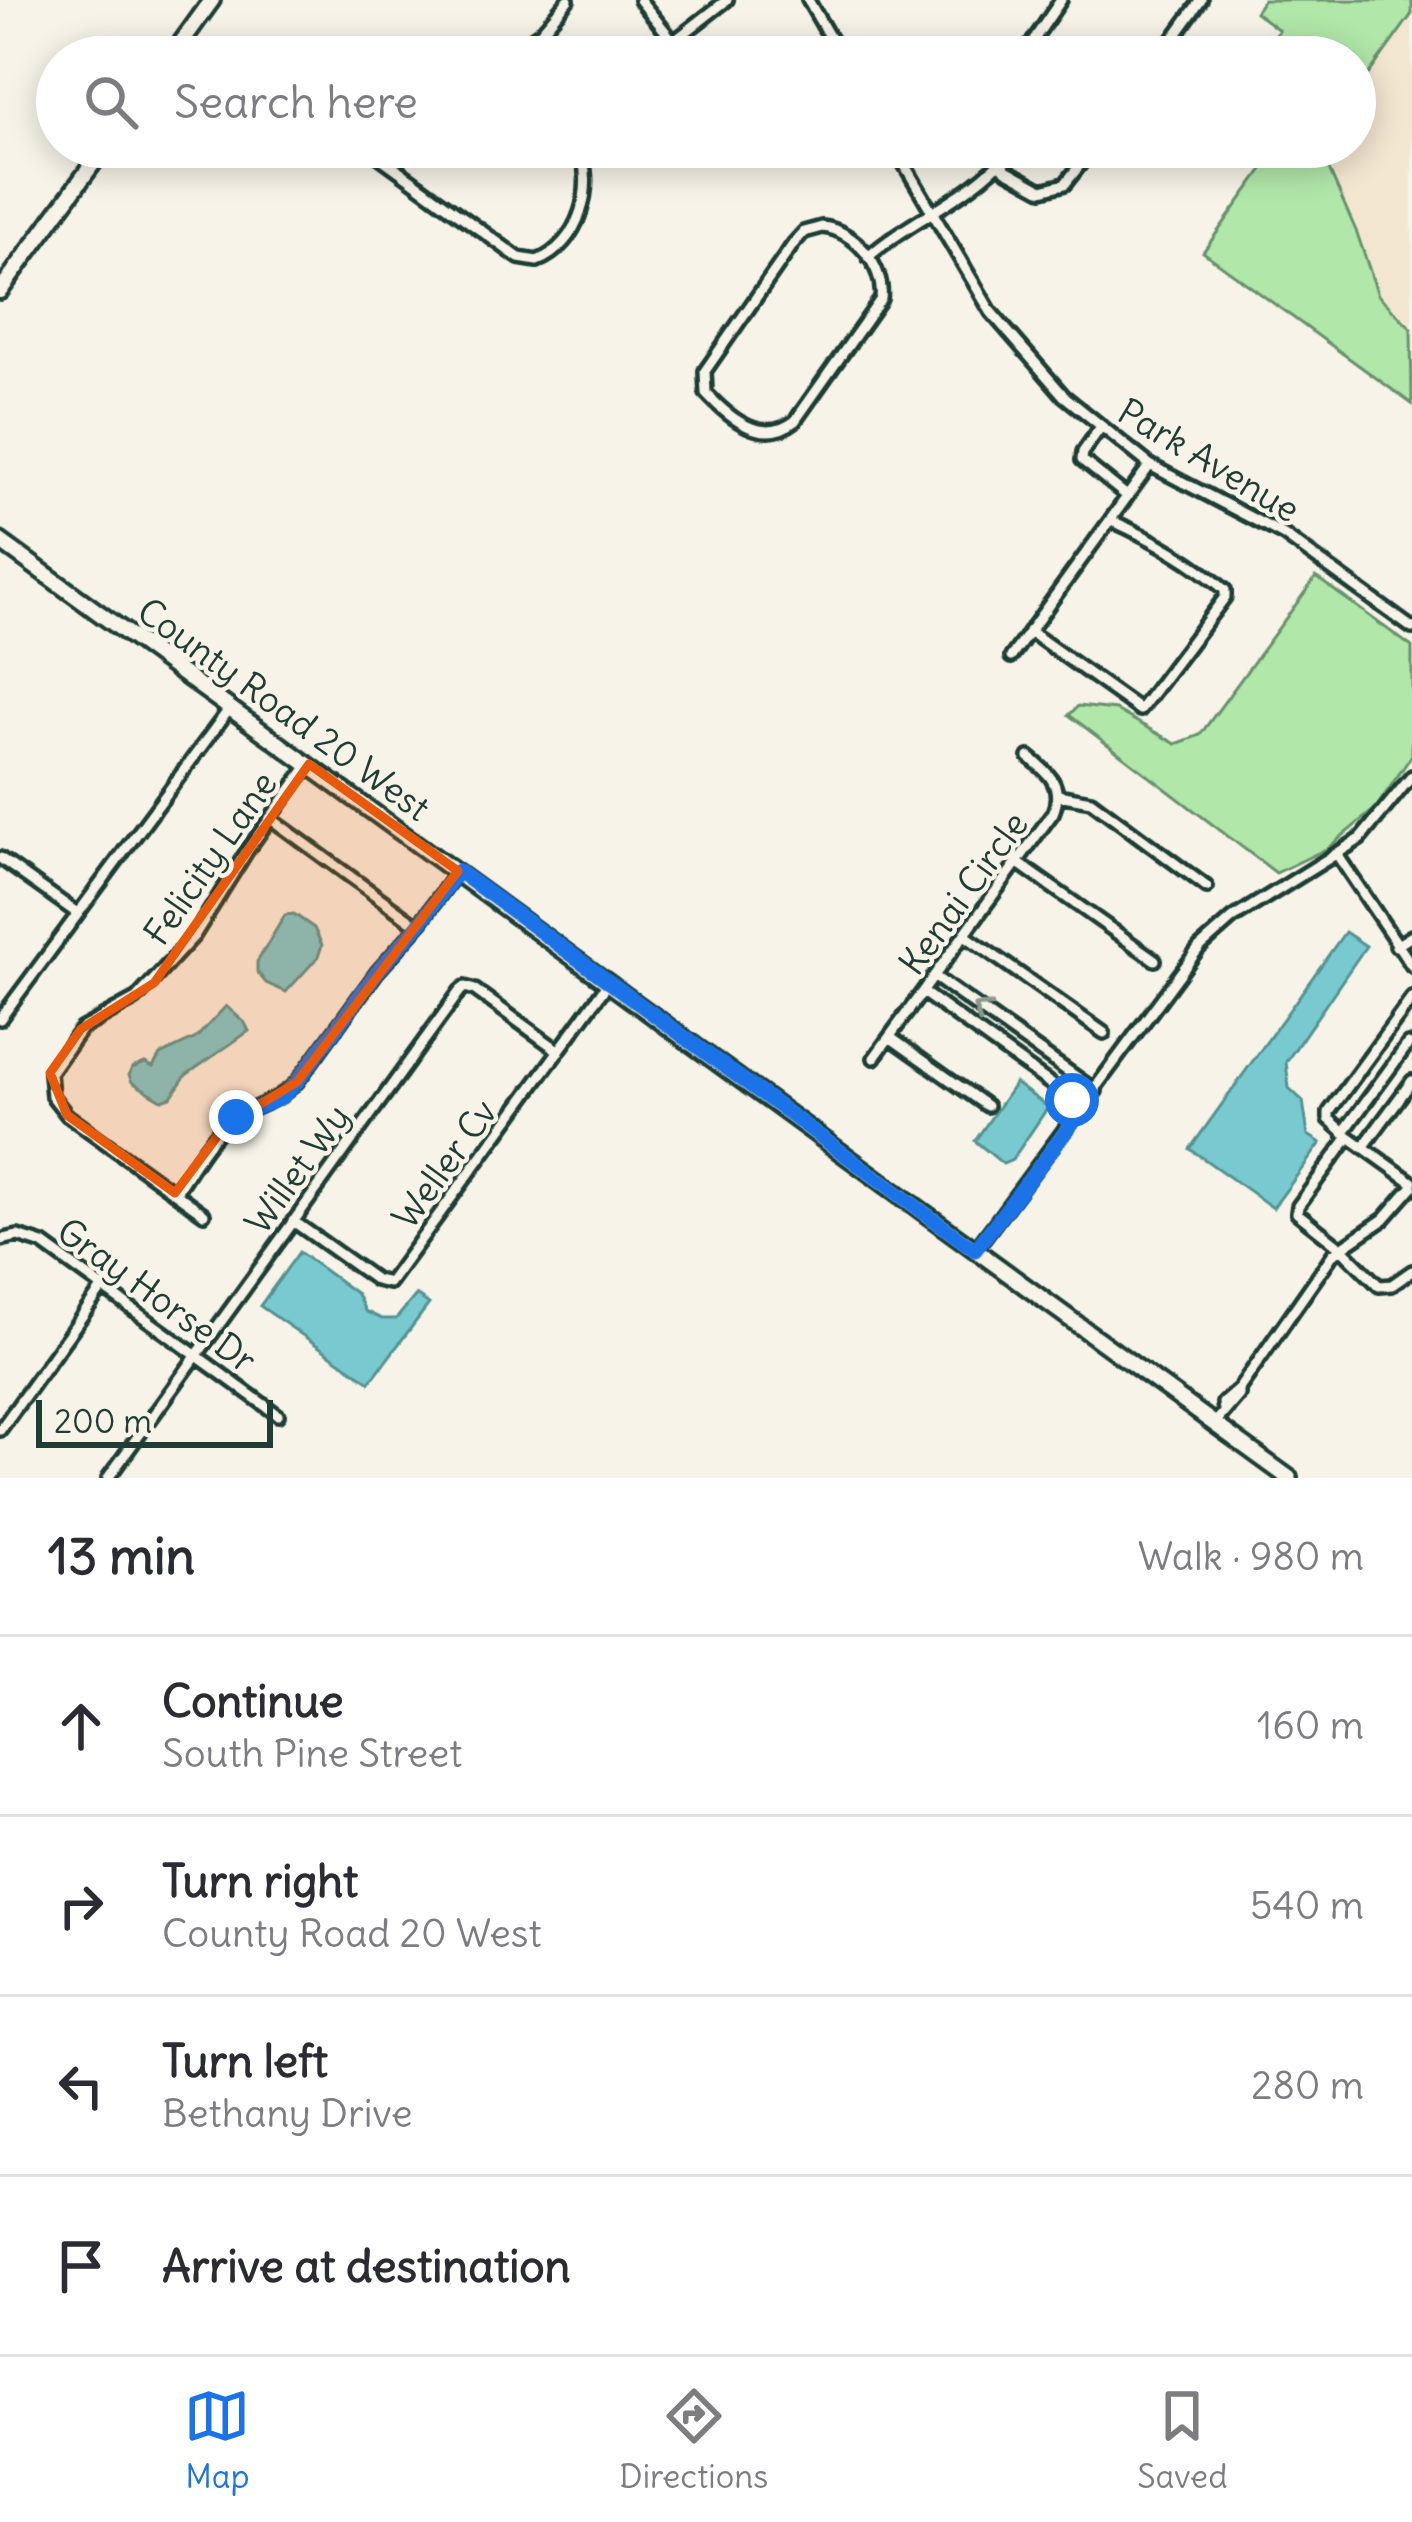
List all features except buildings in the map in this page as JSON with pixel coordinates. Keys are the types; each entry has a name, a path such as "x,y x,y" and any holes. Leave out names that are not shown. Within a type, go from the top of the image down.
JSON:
{"street":[{"path":"186,36 212,0"},
{"path":"534,36 568,0"},
{"path":"640,0 669,36"},
{"path":"682,36 727,0"},
{"path":"808,0 829,36"},
{"path":"1036,36 1060,0"},
{"path":"1175,36 1201,0"},
{"path":"0,291 90,168"},
{"path":"396,168 520,258 537,261 556,249 584,206 585,168"},
{"name":"Park Avenue","path":"906,168 975,286 1015,343 1100,428 1150,465 1284,535 1412,626"},
{"path":"868,257 969,191 995,168"},
{"path":"1005,168 1033,188 1050,190 1080,168"},
{"path":"821,223 843,232 868,257 883,284 877,308 795,421 775,438 751,430 706,394 701,384 710,359 804,232 821,223"},
{"path":"1100,428 1082,460 1127,496"},
{"path":"1011,657 1150,465"},
{"path":"1029,632 1140,710 1225,597 1225,590 1180,557 1110,520"},
{"name":"County Road 20 West","path":"0,542 1289,1478"},
{"path":"0,1019 230,708"},
{"name":"Kenai Circle","path":"874,1058 1053,813 1058,795 1048,773 1029,757"},
{"name":"Felicity Lane","path":"204,1214 67,1115 52,1096 50,1073 81,1029 136,999 194,936 309,764"},
{"path":"975,1250 1199,948 1233,918 1370,831 1412,776"},
{"path":"1058,795 1091,802 1207,887"},
{"path":"270,818 418,926"},
{"path":"1337,856 1412,966"},
{"path":"0,858 77,913"},
{"path":"1018,863 1155,960"},
{"path":"175,1193 225,1126 282,1097 297,1082 458,871"},
{"path":"966,936 1104,1034"},
{"path":"1396,946 1412,936"},
{"path":"935,977 1096,1091"},
{"name":"Weller Cv","path":"293,1221 376,1280 388,1282 609,982"},
{"name":"Willet Wy","path":"108,1478 465,987 476,990 559,1051"},
{"path":"924,993 1084,1108"},
{"path":"1214,1424 1340,1247 1384,1219 1412,1185 1346,1135 1329,1119 1329,1112 1412,998"},
{"path":"1389,1030 1410,1045 1298,1207 1301,1218 1340,1247 1379,1286 1392,1285 1412,1271"},
{"path":"1003,1049 1015,1034"},
{"path":"891,1038 987,1106"},
{"path":"1364,1146 1412,1082"},
{"name":"Gray Horse Dr","path":"0,1240 18,1236 36,1240 278,1415"},
{"path":"0,1430 103,1287"}],"highlighted area":[{"path":"309,764 458,871 297,1082 225,1126 175,1193 67,1115 50,1073 81,1029 154,983"}],"shaded area":[{"path":"1412,0 1412,388 1310,168 1376,168 1376,45"}],"green space":[{"path":"1263,0 1412,0 1412,14 1376,64 1376,36 1275,36 1279,30 1255,12"},
{"path":"1264,168 1328,168 1378,295 1411,328 1412,404 1203,252"},
{"path":"1316,577 1412,647 1412,755 1375,809 1328,848 1276,873 1069,715 1078,706 1116,710 1176,744 1200,735"}],"water":[{"path":"294,914 314,928 322,945 318,957 286,992 266,983 257,972 257,962 285,915"},
{"path":"1345,932 1366,946 1286,1062 1289,1088 1303,1101 1308,1135 1321,1143 1273,1208 1190,1149"},
{"path":"226,1006 249,1031 186,1075 171,1097 162,1100 132,1082 132,1068 145,1063 153,1067 160,1055 196,1038"},
{"path":"1015,1083 1048,1107 1012,1160 1003,1164 975,1141"},
{"path":"299,1252 357,1294 365,1311 382,1319 396,1319 416,1295 429,1304 370,1382 260,1306"}],"route":[{"path":"236,1117 282,1097 297,1082 458,871 975,1250 1084,1108 1072,1100"}]}
